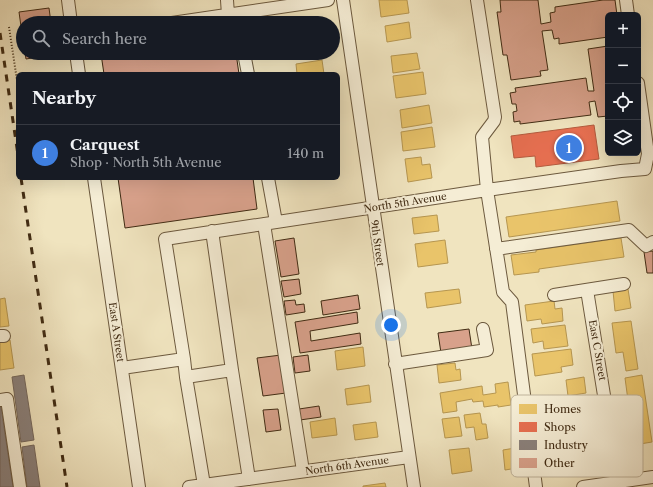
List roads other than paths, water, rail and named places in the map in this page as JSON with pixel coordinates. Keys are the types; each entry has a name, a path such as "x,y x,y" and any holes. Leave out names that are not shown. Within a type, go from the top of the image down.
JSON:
{"street":[{"path":"68,0 70,16"},
{"path":"227,0 235,16"},
{"path":"240,16 328,0"},
{"name":"9th Street","path":"343,0 414,487"},
{"path":"477,0 495,118 482,137 487,190 503,292 512,302 524,395"},
{"path":"626,0 628,12"},
{"path":"77,60 79,72"},
{"path":"245,60 248,72"},
{"path":"638,84 648,154 649,173"},
{"name":"North 5th Avenue","path":"184,359 165,239 621,171 649,173"},
{"name":"East A Street","path":"94,180 139,487"},
{"path":"268,180 272,207 270,223 302,471"},
{"path":"496,249 629,230 646,246 653,242"},
{"path":"212,232 249,479"},
{"path":"554,295 624,284"},
{"name":"East C Street","path":"587,290 604,395"},
{"path":"395,364 487,350 483,329"},
{"path":"122,368 184,359 204,485"},
{"path":"186,377 232,370"},
{"path":"0,400 7,399 20,487"},
{"name":"North 6th Avenue","path":"189,487 249,479 266,482 302,471 409,457"},
{"path":"535,477 536,487"},
{"name":"East C Street","path":"617,477 618,482"},
{"path":"582,487 653,477"}],"railway":[{"path":"0,33 16,141"},
{"path":"21,180 67,487"}],"place":[{"name":"Carquest","path":"569,148"}]}
